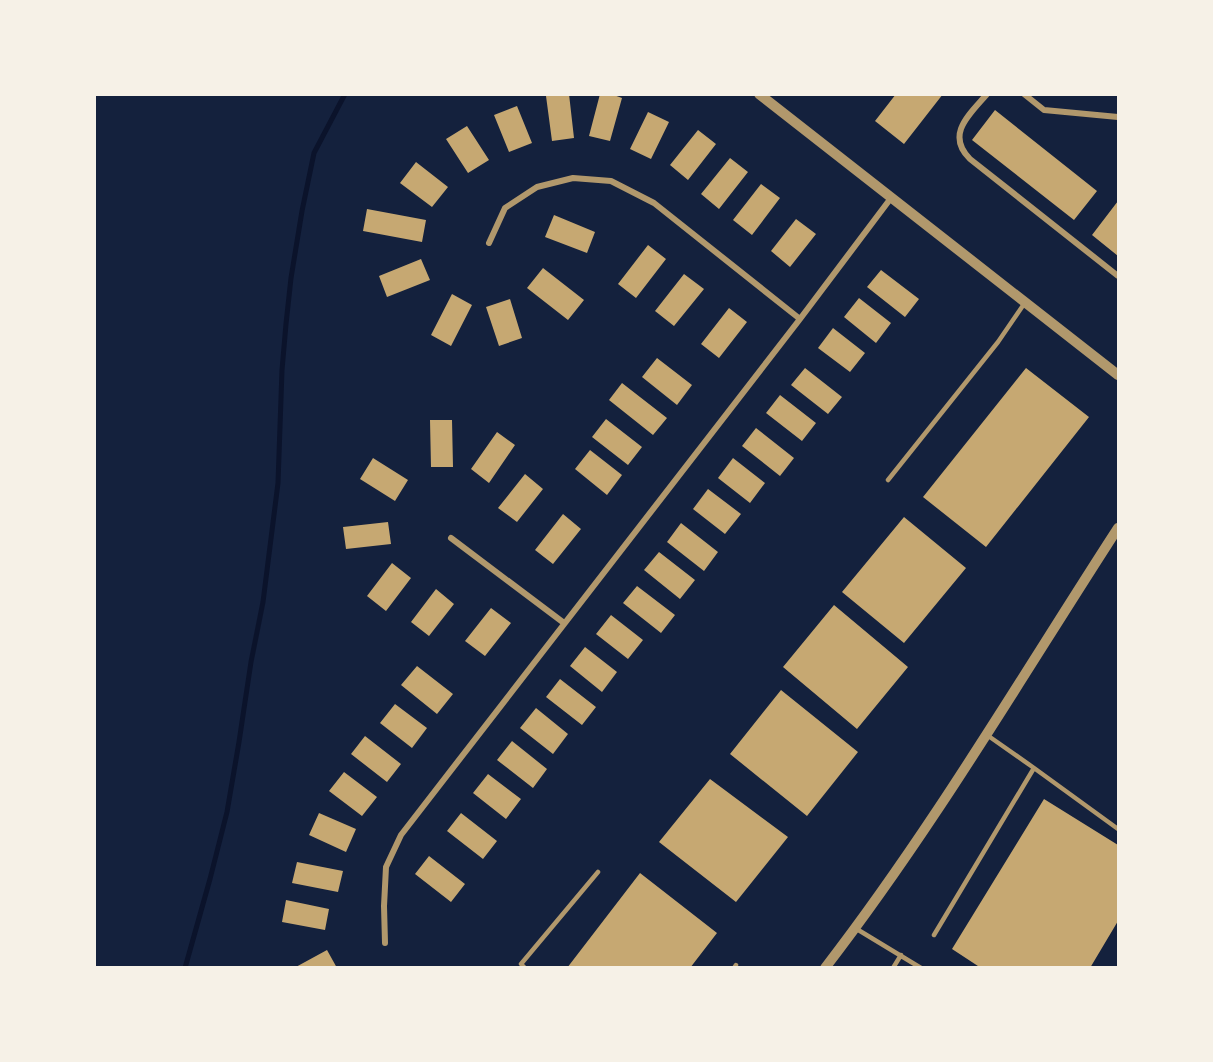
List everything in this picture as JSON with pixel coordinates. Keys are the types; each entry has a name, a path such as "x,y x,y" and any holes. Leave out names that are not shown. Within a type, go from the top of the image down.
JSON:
{"street":[{"path":"759,94 1119,375"},
{"path":"987,94 961,126 961,148 970,159 1119,276"},
{"path":"1024,94 1044,110 1119,117"},
{"path":"489,243 505,208 537,187 573,178 612,181 654,203 800,319"},
{"path":"385,943 386,867 401,835 891,198"},
{"path":"825,968 942,805 1119,528"},
{"path":"452,538 564,623"}],"lane":[{"path":"888,480 998,342 1025,302"},
{"path":"987,735 1119,829"},
{"path":"934,935 1034,768"},
{"path":"521,966 598,872"},
{"path":"855,928 921,968"},
{"path":"893,968 901,955"}],"building":[{"path":"569,94 574,138 552,141 546,96"},
{"path":"600,94 611,94 622,98 610,141 589,136"},
{"path":"896,94 943,94 904,144 875,121"},
{"path":"517,106 532,143 509,152 494,115"},
{"path":"995,110 1097,191 1074,220 972,140"},
{"path":"648,112 669,122 651,159 630,149"},
{"path":"467,126 489,160 468,173 446,139"},
{"path":"698,130 716,144 688,180 670,165"},
{"path":"730,158 748,172 719,209 701,194"},
{"path":"416,162 448,187 432,207 400,183"},
{"path":"761,184 780,198 752,235 733,220"},
{"path":"1118,201 1118,256 1092,235"},
{"path":"367,209 426,220 422,242 363,231"},
{"path":"554,215 595,232 587,253 545,237"},
{"path":"796,219 816,234 790,267 771,251"},
{"path":"648,245 666,259 636,298 618,284"},
{"path":"421,259 430,280 387,297 379,276"},
{"path":"543,268 584,300 568,320 527,288"},
{"path":"881,270 919,299 905,317 867,287"},
{"path":"684,274 704,289 674,326 655,311"},
{"path":"452,294 472,305 451,346 431,335"},
{"path":"859,298 891,323 876,343 844,317"},
{"path":"510,299 522,338 499,346 486,307"},
{"path":"729,308 747,322 719,358 701,344"},
{"path":"833,328 865,353 850,372 818,348"},
{"path":"657,358 692,385 677,405 642,377"},
{"path":"805,368 842,397 828,414 791,385"},
{"path":"1026,368 1089,417 986,547 923,497"},
{"path":"622,383 667,418 653,435 609,400"},
{"path":"780,395 816,423 802,441 766,413"},
{"path":"606,419 642,447 628,465 592,437"},
{"path":"430,420 452,420 453,467 431,467"},
{"path":"756,428 794,458 780,476 742,446"},
{"path":"497,432 515,445 489,483 471,469"},
{"path":"590,450 622,475 607,495 575,469"},
{"path":"373,458 408,480 395,501 360,479"},
{"path":"733,458 765,483 750,503 718,478"},
{"path":"525,474 543,489 517,522 498,508"},
{"path":"708,489 741,514 725,534 693,509"},
{"path":"563,514 581,529 553,564 535,550"},
{"path":"904,517 966,568 904,643 842,592"},
{"path":"388,522 391,544 346,549 343,527"},
{"path":"681,523 718,552 704,571 667,542"},
{"path":"659,552 695,580 680,599 644,570"},
{"path":"392,563 411,578 386,611 367,596"},
{"path":"637,586 675,615 661,633 623,603"},
{"path":"436,589 454,604 429,636 411,622"},
{"path":"834,605 908,667 857,729 783,667"},
{"path":"491,608 511,623 485,656 465,641"},
{"path":"611,615 643,640 628,659 596,634"},
{"path":"585,647 617,672 602,692 570,666"},
{"path":"417,666 453,694 437,714 401,685"},
{"path":"560,679 596,707 582,725 546,697"},
{"path":"781,690 858,752 807,816 730,754"},
{"path":"395,704 427,728 412,748 380,723"},
{"path":"536,708 568,734 553,754 520,728"},
{"path":"365,736 401,764 387,782 351,754"},
{"path":"512,741 547,769 533,788 497,760"},
{"path":"344,772 377,797 362,816 329,791"},
{"path":"488,774 521,799 506,819 473,793"},
{"path":"710,779 788,837 736,902 659,842"},
{"path":"1044,799 1118,845 1118,921 1090,968 981,968 952,949"},
{"path":"319,813 356,829 346,852 309,835"},
{"path":"461,813 497,841 483,859 447,831"},
{"path":"429,856 465,884 451,902 415,874"},
{"path":"297,862 343,871 338,892 292,883"},
{"path":"640,873 717,933 690,968 567,968"},
{"path":"286,900 329,909 325,930 282,922"},
{"path":"327,950 337,968 294,968"}],"waterway":[{"path":"185,968 227,812 263,602 278,483 286,324 302,211 314,153 345,94"}]}
